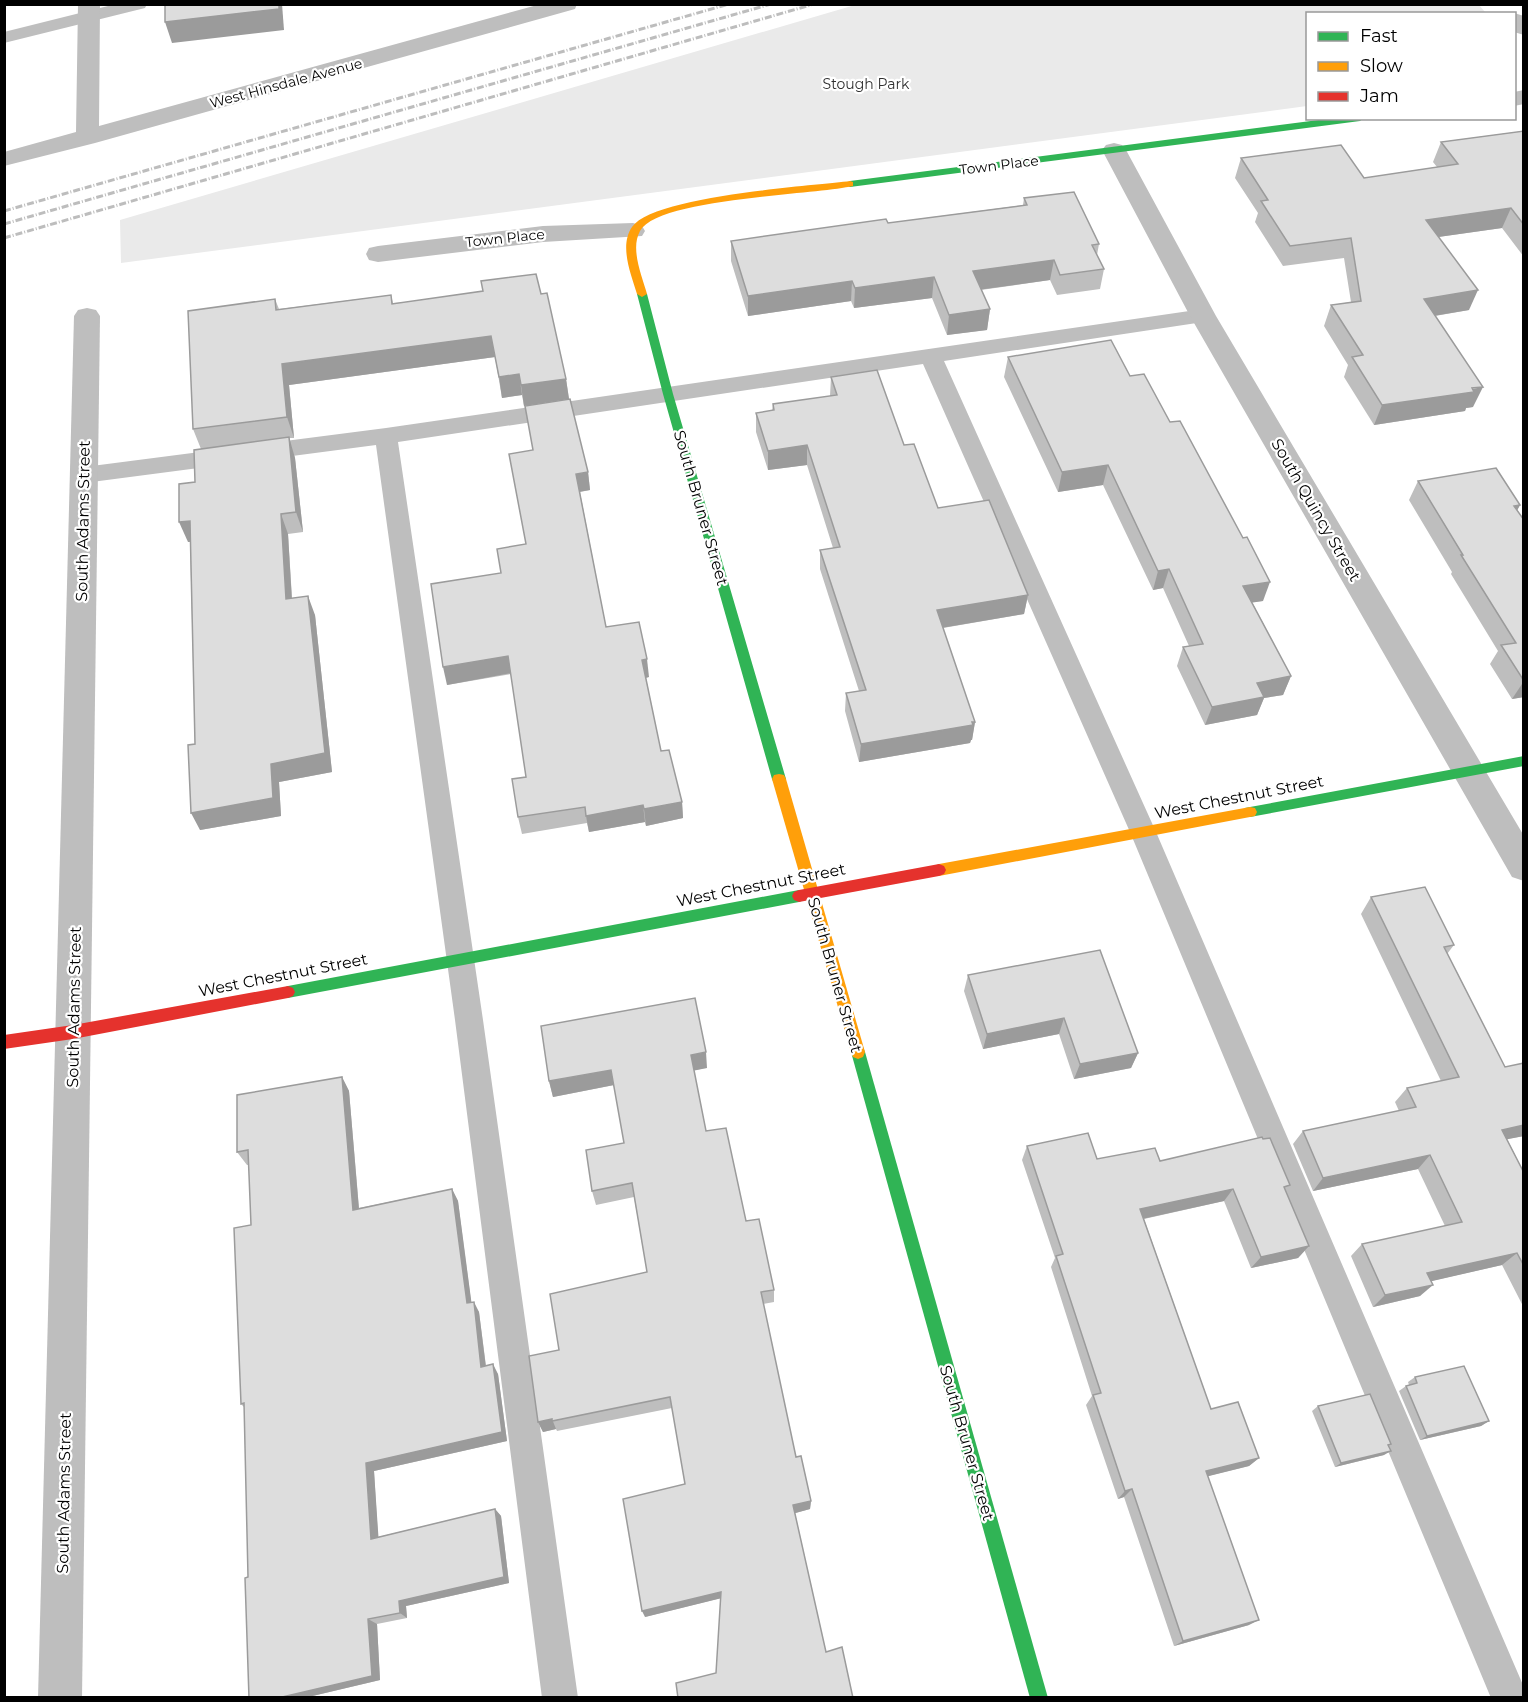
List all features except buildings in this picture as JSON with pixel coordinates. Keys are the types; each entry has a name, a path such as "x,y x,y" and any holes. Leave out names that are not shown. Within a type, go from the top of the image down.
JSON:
{"street":[{"name":"West Hinsdale Avenue","path":"4,159 563,5"},
{"path":"87,138 89,11"},
{"name":"Town Place","path":"378,254 636,225 681,206 1345,120"},
{"name":"South Quincy Street","path":"1114,150 1203,316 1524,867"},
{"name":"South Bruner Street","path":"636,225 631,247 634,263 668,394 812,893 1039,1698"},
{"name":"South Adams Street","path":"60,1698 87,316"},
{"name":"West Chestnut Street","path":"4,1042 73,1032 1524,761"}],"lane":[{"path":"4,38 89,11 139,4"},
{"path":"84,475 386,436 1203,316"},
{"path":"931,357 1143,832 1510,1698"},
{"path":"386,436 460,958 560,1698"}],"green space":[{"name":"Stough Park","path":"1478,4 1485,12 1306,12 1306,106 121,263 120,220 855,5"}],"railway":[{"path":"4,211 729,4"},
{"path":"4,224 771,4"},
{"path":"4,238 814,4"}],"traffic: fast":[{"path":"850,184 1345,120"},
{"path":"642,294 668,394 779,779"},
{"path":"1250,812 1524,761"},
{"path":"288,992 799,896"},
{"path":"858,1052 1039,1698"}],"traffic: slow":[{"path":"642,294 633,260 632,243 637,227 649,218 672,210 736,197 850,184"},
{"path":"779,779 858,1052"},
{"path":"939,870 1250,812"}],"traffic: jam":[{"path":"799,896 939,870"},
{"path":"4,1042 73,1032 288,992"}]}
